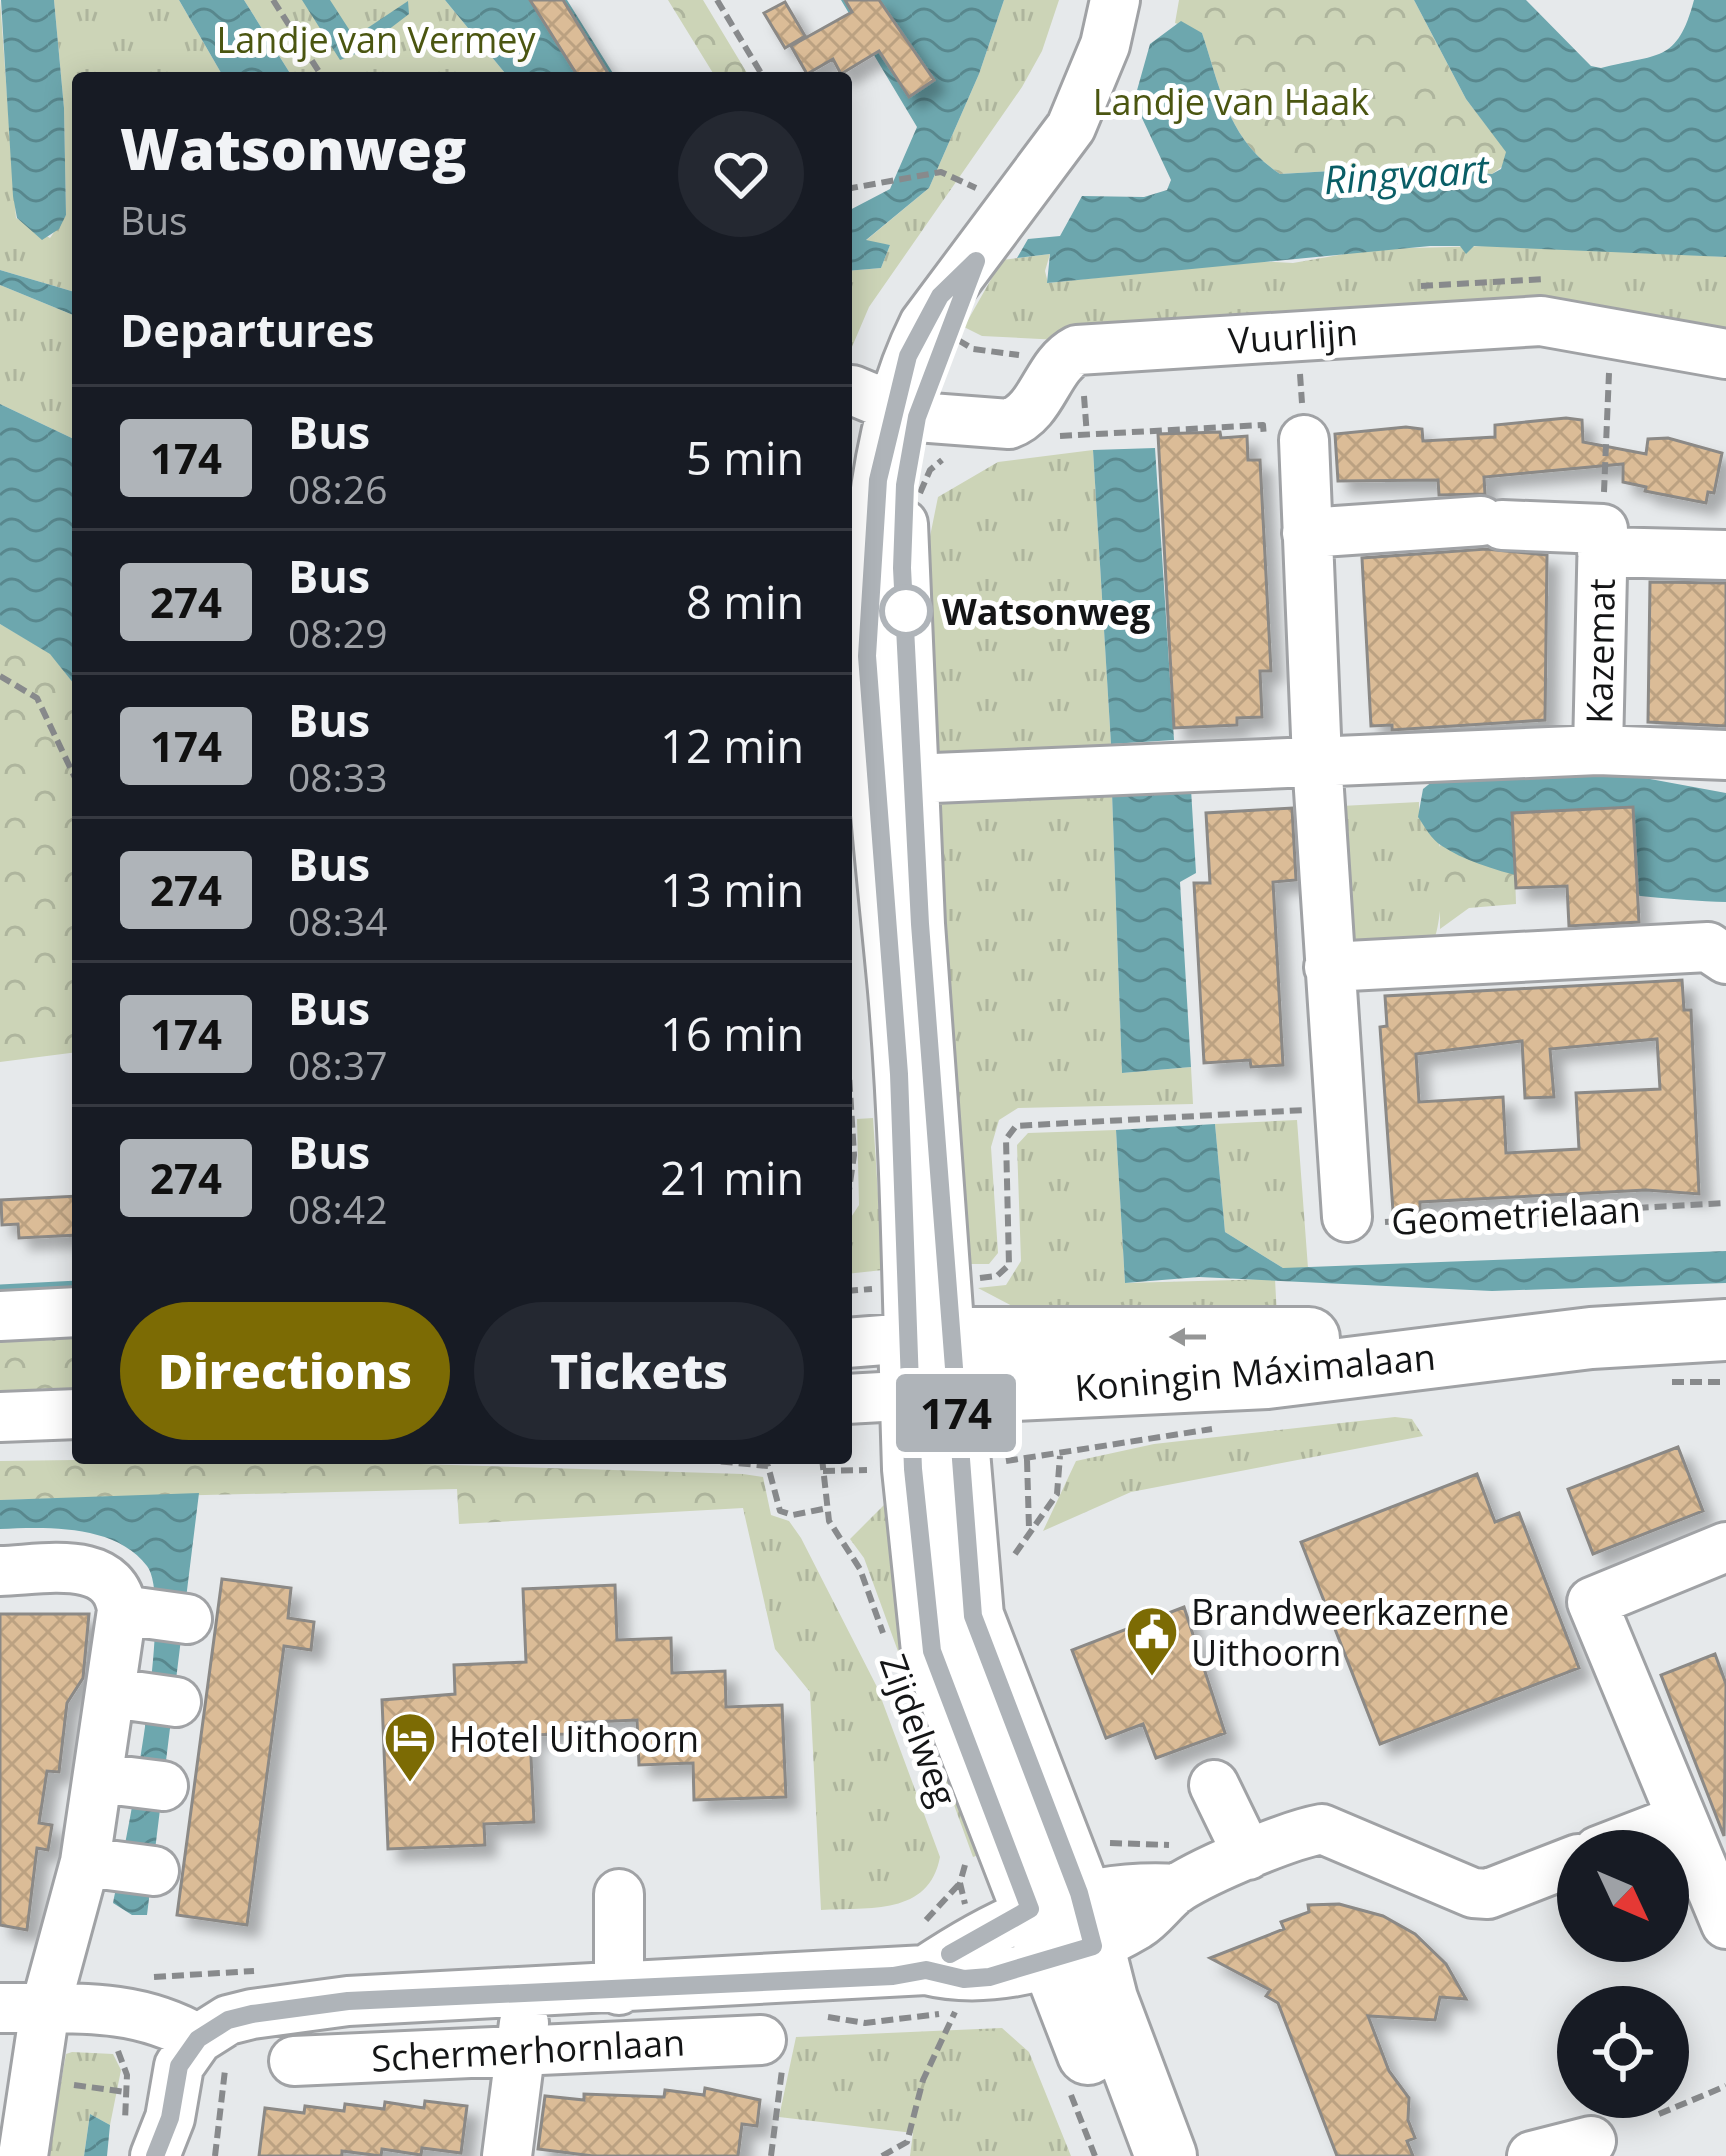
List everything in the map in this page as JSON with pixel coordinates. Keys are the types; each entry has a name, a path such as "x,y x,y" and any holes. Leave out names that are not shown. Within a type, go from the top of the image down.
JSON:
{"main road":[{"name":"Koningin Máximalaan","path":"935,1349 1591,1339 1726,1330"},
{"name":"Zijdelweg","path":"935,1349 932,1651 1063,1927 1106,1999 1166,2156"},
{"name":"Zijdelweg","path":"1063,1927 1128,2156"}],"street":[{"path":"935,1349 920,924 869,610 887,406 940,296 976,261 1071,127 1105,45 1115,0"},
{"path":"887,406 949,335 976,261"},
{"name":"Vuurlijn","path":"1068,354 1541,321 1726,354"},
{"path":"887,406 1014,423 1046,392 1068,354"},
{"name":"Geometrielaan","path":"1304,440 1317,760 1347,1216"},
{"name":"Kazemat","path":"1307,533 1491,523 1726,555"},
{"name":"Kazemat","path":"1598,750 1602,541"},
{"path":"895,780 1598,750 1726,755"},
{"path":"895,780 899,1074 935,1349"},
{"path":"1329,967 1708,946 1726,959"},
{"path":"0,1316 72,1312"},
{"name":"Koningin Máximalaan","path":"852,1343 935,1349"},
{"name":"Koningin Máximalaan","path":"852,1396 935,1349"},
{"path":"0,1418 72,1414"},
{"path":"1726,1547 1592,1602 1726,1924"},
{"path":"0,1571 91,1570 108,1577 120,1592 154,1614 119,1866 23,2008 21,2121"},
{"path":"1214,1785 1248,1856"},
{"path":"1652,1830 1681,1819"},
{"path":"23,2008 180,2035 348,1988 526,1994 926,1970 964,1979 988,1974 1126,1886 1177,1888 1322,1829 1473,1893 1488,1894 1557,1867"},
{"path":"619,1894 619,1990"},
{"path":"507,2156 526,1994"},
{"path":"147,2122 179,2066 180,2035"},
{"name":"Schermerhornlaan","path":"294,2061 521,2050 772,2052"},
{"path":"1532,2156 1591,2141"}],"path":[{"path":"273,0 319,72"},
{"path":"717,0 760,72"},
{"path":"965,201 990,170"},
{"path":"852,188 941,172 976,188"},
{"path":"1602,541 1610,333"},
{"path":"949,335 993,354 1068,354"},
{"path":"1051,436 1263,425 1265,445 1304,440 1297,335"},
{"path":"0,676 37,698 72,771"},
{"path":"935,1349 1010,1265 1006,1139 1024,1123 1338,1108"},
{"path":"852,1122 852,1169"},
{"name":"Geometrielaan","path":"1347,1216 1347,1224 1726,1203"},
{"path":"1027,1460 1029,1528"},
{"path":"747,1464 768,1466 780,1511 793,1515 828,1508"},
{"name":"Zijdelweg","path":"823,1464 829,1521 860,1569 890,1651"},
{"path":"882,2156 907,2142 923,2080 955,2012 988,1974 960,1883 966,1857"},
{"path":"826,2016 866,2024 955,2012"},
{"path":"147,2122 117,2035 180,2035 221,2105 215,2156"},
{"path":"771,2156 772,2052"},
{"path":"1689,2101 1726,2086"},
{"path":"21,2121 147,2122 221,2105"}],"green space":[{"path":"0,0 16,218 50,238 66,215 64,108 54,0 179,0 221,72 72,72 72,291 0,270"},
{"name":"Landje van Vermey","path":"244,0 445,0 504,72 289,72"},
{"path":"668,0 703,0 746,72 712,72"},
{"path":"1004,0 1059,0 1042,51 1022,87 869,307 852,347 852,270 881,268 890,245 864,242 929,188 979,74"},
{"name":"Landje van Haak","path":"1179,0 1414,0 1466,99 1507,152 1507,163 1492,174 1423,165 1386,178 1349,170 1280,174 1237,129 1202,33 1175,23"},
{"path":"1527,245 1726,257 1726,336 1060,340 982,336 964,327 1002,260 1050,254 1045,271 1048,283 1254,261 1293,263 1373,249"},
{"path":"0,285 72,315 72,438 0,404"},
{"path":"1093,450 1111,744 935,755 924,566 938,497 998,462"},
{"path":"0,624 50,653 72,681 72,1053 0,1062"},
{"path":"1112,793 1122,1073 1191,1067 1193,1104 1018,1108 999,1120 991,1147 998,1253 989,1264 971,1264 965,1258 933,803"},
{"path":"1419,802 1441,853 1440,909 1433,942 1352,954 1341,806"},
{"path":"1440,845 1515,873 1516,904 1469,908 1440,929"},
{"path":"873,1118 883,1270 852,1273 852,1216 859,1205 857,1119"},
{"path":"1297,1120 1308,1268 1283,1268 1225,1232 1215,1124"},
{"path":"1116,1130 1125,1283 1275,1279 1277,1317 1016,1308 978,1288 1006,1285 1021,1261 1017,1145 1028,1133"},
{"path":"72,1336 72,1392 0,1396 0,1340"},
{"path":"1395,1417 1412,1419 1423,1436 1131,1492 1043,1531 1076,1461 1154,1444"},
{"path":"0,1461 419,1464 743,1474 743,1508 459,1524 457,1489 0,1500"},
{"path":"743,1474 763,1477 771,1515 789,1521 801,1538 877,1687 940,1857 924,1890 910,1899 877,1907 821,1910 810,1692 775,1649 743,1508"},
{"path":"905,1484 984,1853 973,1857 864,1558 850,1539"},
{"path":"1002,2028 1029,2052 1071,2156 910,2156 913,2133 779,2117 796,2037"},
{"path":"66,2054 113,2054 121,2070 110,2125 90,2114 84,2156 48,2156"}],"water":[{"path":"1,0 54,0 64,108 66,215 59,229 42,240 17,218 13,196"},
{"path":"179,0 244,0 289,72 221,72"},
{"path":"302,0 330,0 354,37 408,1 409,14 358,53 340,60"},
{"path":"445,0 567,0 612,72 504,72"},
{"path":"841,0 1004,0 979,74 929,188 866,240 890,245 881,268 852,270 852,209 890,189 917,127"},
{"name":"Ringvaart","path":"1414,0 1526,0 1591,66 1601,68 1651,57 1672,46 1694,0 1726,0 1726,257 1474,246 1466,254 1460,246 1430,246 1047,283 1050,254 1017,258 1028,239 1060,236 1082,196 1144,197 1167,190 1171,180 1134,101 1150,44 1181,21 1202,33 1237,129 1280,174 1349,170 1386,178 1409,166 1492,174 1501,169 1506,152 1466,99"},
{"path":"0,270 72,291 72,315 0,285"},
{"path":"0,404 72,438 72,682 50,654 0,624"},
{"path":"1155,448 1174,740 1111,744 1093,450"},
{"path":"1596,769 1726,793 1726,902 1620,894 1501,871 1442,846 1418,817 1423,789 1443,773"},
{"path":"1191,789 1196,873 1180,882 1191,1067 1122,1073 1112,793"},
{"path":"1215,1124 1225,1232 1283,1268 1726,1251 1726,1283 1492,1291 1199,1277 1125,1283 1116,1130"},
{"path":"199,1493 147,1915 132,1915 113,1903 152,1674 154,1589 147,1566 133,1552 99,1535 0,1529 0,1500"},
{"path":"90,2114 110,2125 107,2156 84,2156"}],"building":[{"path":"530,0 563,0 607,72 575,72"},
{"path":"845,0 879,0 934,80 909,97 879,51 844,72 833,59 806,72 791,46 852,12"},
{"path":"785,2 805,36 785,48 764,13"},
{"path":"1582,420 1583,442 1646,454 1648,439 1668,438 1722,453 1714,493 1708,492 1706,503 1645,491 1646,487 1623,482 1623,464 1484,477 1485,494 1439,495 1438,480 1338,481 1335,434 1406,427 1422,429 1423,441 1495,437 1495,425"},
{"path":"1220,432 1221,438 1247,436 1248,460 1260,460 1271,671 1260,671 1262,717 1237,718 1237,725 1174,728 1158,434"},
{"path":"1486,549 1547,555 1545,720 1392,730 1392,725 1371,726 1362,558"},
{"path":"1650,582 1726,583 1726,726 1648,722"},
{"path":"1633,807 1639,922 1569,926 1567,886 1516,888 1512,813"},
{"path":"1292,808 1296,880 1273,882 1283,1065 1251,1067 1250,1060 1204,1063 1194,883 1210,883 1206,813"},
{"path":"1682,980 1684,1010 1691,1010 1699,1194 1646,1190 1420,1202 1420,1210 1393,1211 1380,1027 1387,1026 1385,996","holes":["1657,1039 1660,1089 1576,1093 1579,1149 1506,1153 1503,1097 1419,1102 1416,1054 1522,1041 1525,1098 1554,1097 1550,1049"]},
{"path":"72,1196 72,1235 19,1238 18,1224 2,1225 1,1200"},
{"path":"1678,1447 1703,1511 1593,1554 1568,1489"},
{"path":"1477,1474 1495,1522 1519,1513 1579,1668 1380,1744 1301,1542"},
{"path":"222,1579 291,1588 288,1618 314,1622 311,1650 284,1646 247,1925 177,1915"},
{"path":"615,1585 617,1640 671,1638 672,1673 725,1671 726,1707 782,1705 786,1797 694,1800 693,1763 639,1765 637,1720 567,1723 568,1734 530,1735 534,1822 484,1824 485,1845 388,1849 382,1700 455,1694 454,1665 526,1662 523,1589"},
{"path":"1184,1607 1225,1733 1156,1758 1143,1724 1106,1738 1072,1650"},
{"path":"0,1614 89,1614 83,1678 67,1703 59,1772 47,1771 39,1823 52,1825 48,1850 37,1848 27,1930 0,1925"},
{"path":"1715,1654 1726,1684 1724,1836 1661,1675"},
{"path":"1339,1904 1383,1916 1415,1934 1446,1964 1466,1999 1440,1997 1435,2020 1368,2016 1389,2071 1409,2098 1408,2120 1415,2138 1407,2141 1413,2156 1337,2156 1278,2003 1266,1996 1270,1990 1210,1958 1284,1929 1281,1922 1309,1912 1308,1905"},
{"path":"705,2088 760,2100 757,2126 742,2124 738,2156 593,2156 538,2149 545,2096 584,2100 584,2094 664,2097 665,2090 704,2095"},
{"path":"425,2101 467,2106 461,2153 422,2148 421,2155 382,2149 381,2156 342,2151 342,2156 259,2156 265,2108 344,2111 345,2104 384,2109 385,2102 424,2108"}],"waterway":[{"path":"0,1289 72,1285"}],"bus line":[{"name":"174","path":"155,2156 170,2118 179,2066 198,2039 228,2020 252,2014 348,2001 893,1976 926,1970 964,1979 989,1977 1093,1946 1079,1893 973,1616 920,924 902,568 905,485 917,417 976,261 940,296 908,356 878,480 867,656 899,1074 913,1469 932,1651 1030,1909 950,1954"}],"place":[{"name":"Watsonweg","path":"906,611"},
{"name":"Brandweerkazerne Uithoorn","path":"1152,1678"},
{"name":"Hotel Uithoorn","path":"410,1784"}]}
